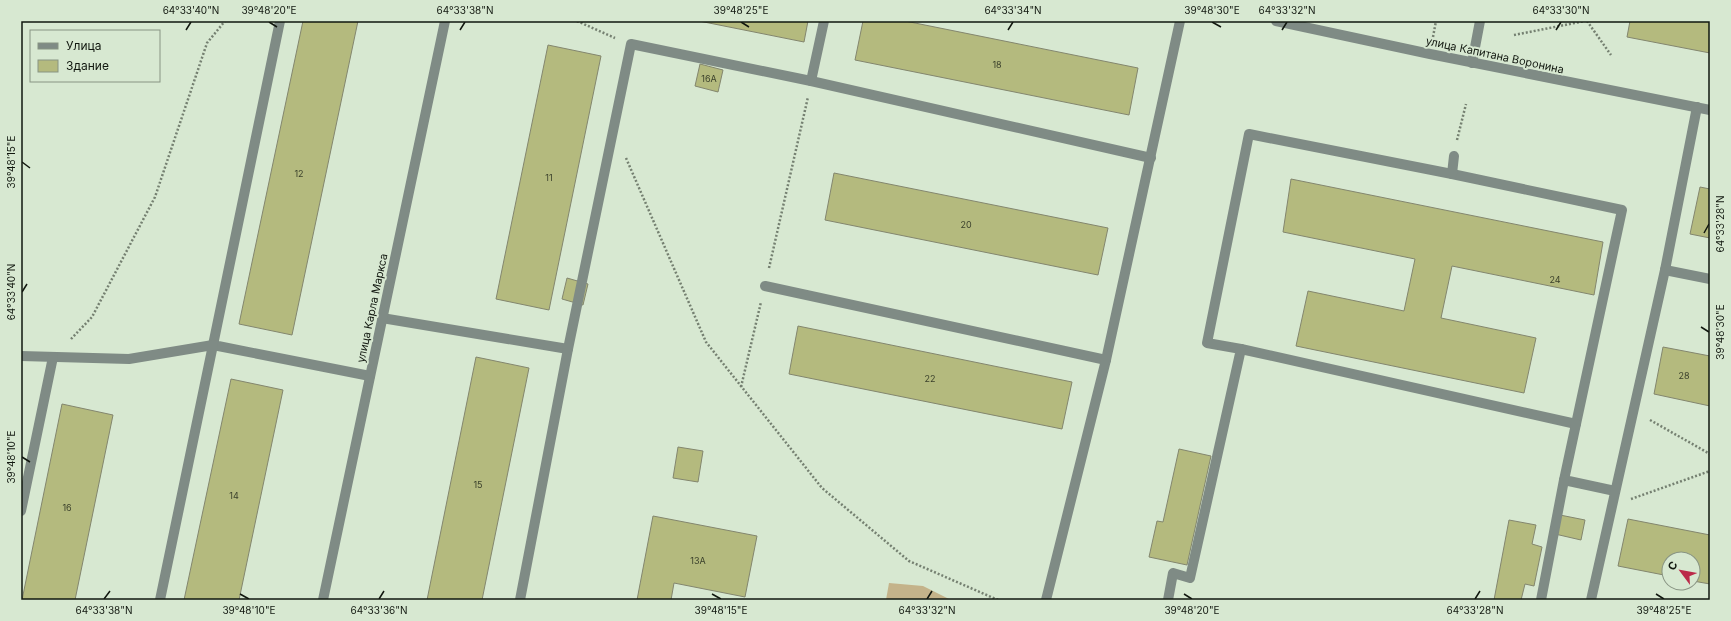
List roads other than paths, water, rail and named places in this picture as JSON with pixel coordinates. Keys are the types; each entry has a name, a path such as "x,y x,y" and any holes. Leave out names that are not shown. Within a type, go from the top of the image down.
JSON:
{"street":[{"path":"160,600 280,21"},
{"name":"улица Карла Маркса","path":"323,600 445,21"},
{"path":"812,81 824,21"},
{"path":"1046,600 1106,360 1180,21"},
{"name":"улица Капитана Воронина","path":"1276,21 1472,63 1710,110"},
{"path":"1472,63 1480,21"},
{"path":"520,600 568,349 631,44 812,81 1151,158"},
{"path":"1591,600 1665,270 1697,108"},
{"path":"1541,600 1564,480 1622,210 1452,174 1248,134 1207,343 1241,348 1576,424"},
{"path":"1452,174 1454,156"},
{"path":"1665,270 1710,279"},
{"path":"765,286 1106,360"},
{"path":"382,318 568,349"},
{"path":"21,356 129,359 213,345 370,376"},
{"path":"1168,600 1173,573 1190,578 1241,348"},
{"path":"21,511 53,357"},
{"path":"1564,480 1615,491"}]}
